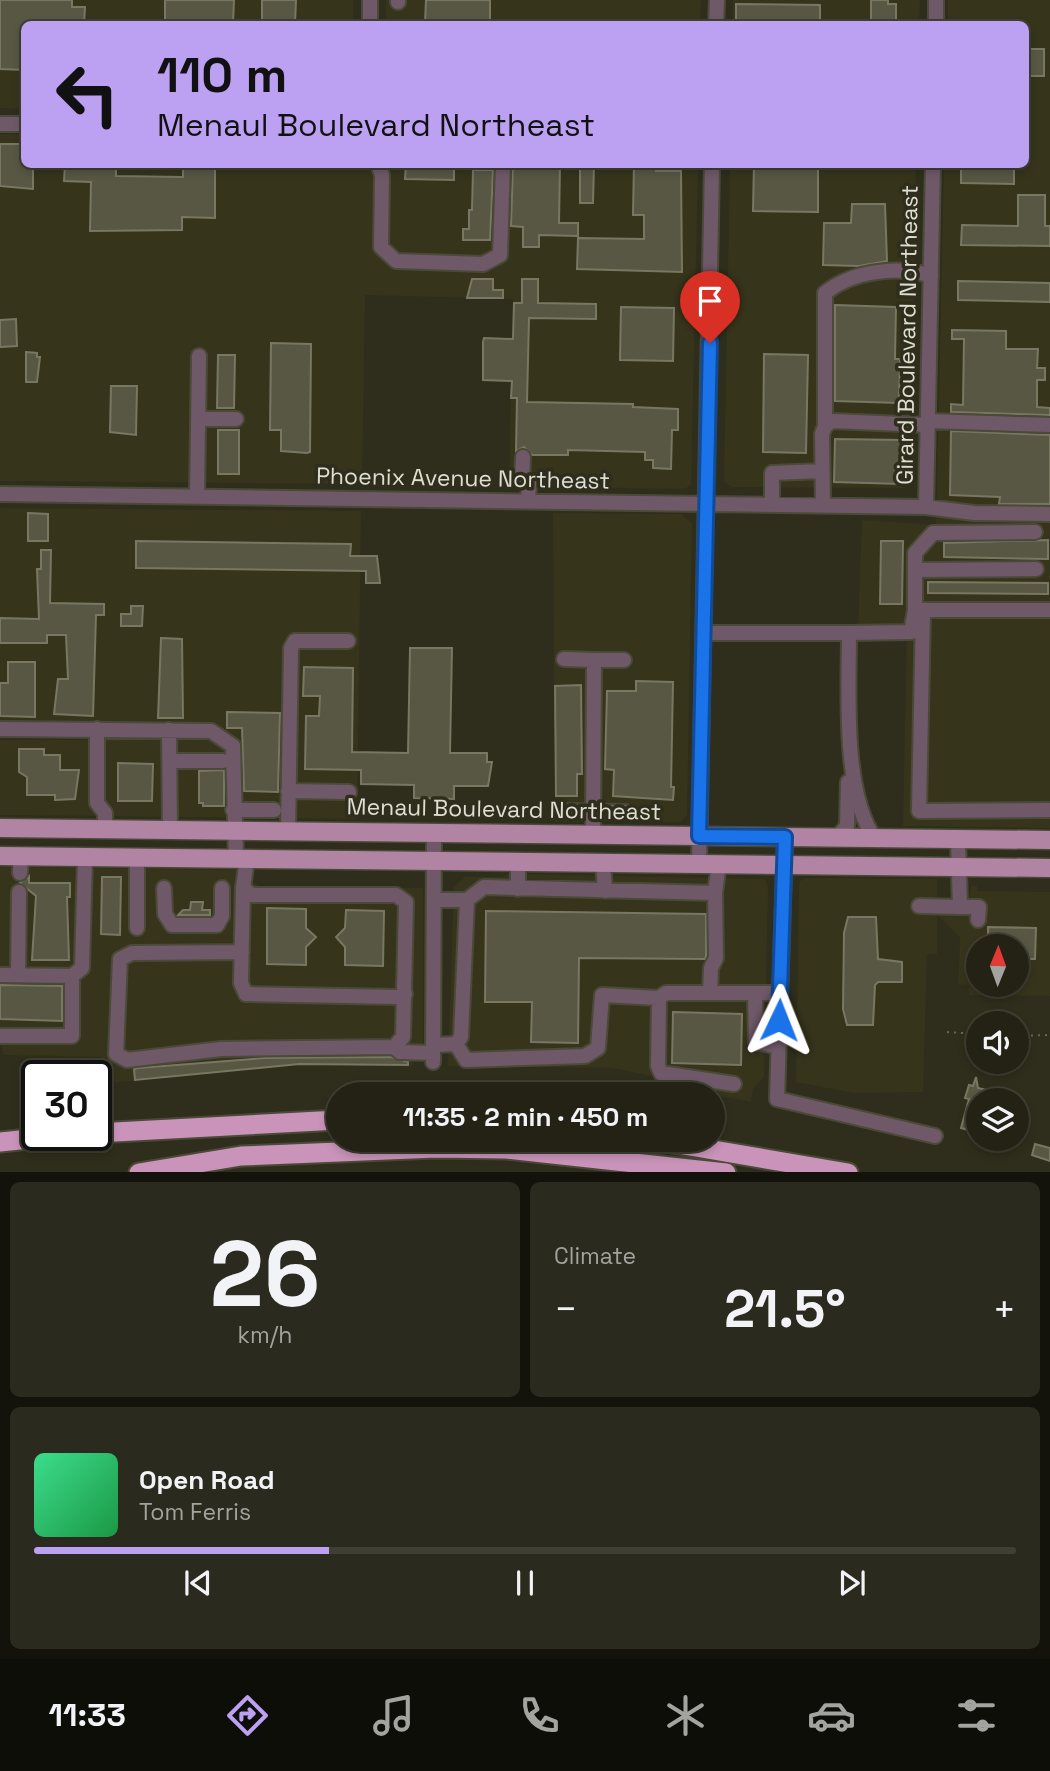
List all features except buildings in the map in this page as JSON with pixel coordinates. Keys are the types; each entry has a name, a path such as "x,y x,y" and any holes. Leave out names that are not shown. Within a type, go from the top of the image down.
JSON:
{"highway":[{"path":"112,1132 326,1121"},
{"path":"0,1142 21,1140"},
{"path":"139,1172 242,1156 448,1148 506,1149 726,1172"},
{"path":"725,1152 848,1172"}],"main road":[{"name":"Menaul Boulevard Northeast","path":"0,828 1050,841"},
{"path":"0,856 20,865 85,857 1050,868"}],"street":[{"path":"370,0 370,21"},
{"path":"716,21 717,0"},
{"path":"936,0 936,21"},
{"path":"0,124 21,124"},
{"path":"380,168 383,175 381,247 396,261 483,264 500,255 503,168"},
{"path":"699,864 712,168"},
{"name":"Girard Boulevard Northeast","path":"926,507 933,168"},
{"path":"823,506 825,293 838,283 885,272 905,270 931,276"},
{"path":"197,497 199,356"},
{"path":"199,419 236,419"},
{"path":"825,426 832,421 1050,425"},
{"path":"523,457 522,482 530,482 528,501"},
{"path":"772,505 772,473 822,471"},
{"name":"Phoenix Avenue Northeast","path":"0,494 926,507 974,513 1050,514"},
{"path":"1035,532 933,533 915,553 919,610 919,811 1050,810"},
{"path":"915,570 1036,569"},
{"path":"704,633 911,632 919,610"},
{"path":"919,610 1050,610"},
{"path":"836,839 847,826 852,764 849,633"},
{"path":"288,831 291,648 295,641 348,641"},
{"path":"564,659 624,660"},
{"path":"593,835 594,660"},
{"path":"0,729 211,731 233,746 233,810 242,858 241,984 246,994 397,997 405,994"},
{"path":"97,729 97,803 105,813 105,829"},
{"path":"169,730 170,829"},
{"path":"170,761 223,761"},
{"path":"852,764 864,824 875,839"},
{"path":"288,791 349,792"},
{"path":"233,810 274,810"},
{"path":"562,811 626,812"},
{"path":"433,1053 434,832"},
{"path":"785,837 777,1099 935,1136"},
{"path":"958,841 960,907"},
{"path":"0,975 72,976 82,968 85,857"},
{"path":"137,858 137,928"},
{"path":"518,862 518,889"},
{"path":"603,863 604,891"},
{"path":"710,993 710,968 716,958 715,893 718,887 719,864"},
{"path":"434,900 467,900 484,887 715,893"},
{"path":"164,888 164,914 172,925 186,927 217,925 222,916 222,888"},
{"path":"243,888 253,895 396,895 406,902 403,1037 394,1047"},
{"path":"18,975 19,892"},
{"path":"242,952 132,953 120,959 116,1054 127,1060 221,1049 394,1047 400,1052 433,1053 456,1044 461,1037 467,900"},
{"path":"919,906 979,907 978,920"},
{"path":"0,1036 72,1035 72,976"},
{"path":"456,1044 466,1060 585,1056 598,1048 602,995 659,998 666,993 780,993"},
{"path":"755,994 756,1042 778,1047"},
{"path":"659,998 657,1066 661,1073 734,1084"}],"path":[{"path":"947,1032 966,1033"},
{"path":"1029,1036 1050,1035"}],"shaded area":[{"path":"0,0 353,0 353,21 21,21 21,109 0,108"},
{"path":"386,0 701,0 700,21 386,21"},
{"path":"733,0 920,0 919,21 732,21"},
{"path":"948,0 1050,0 1050,828 903,826 907,628 858,627 862,520 936,525 944,168 1029,168 1029,21 948,21"},
{"path":"0,134 21,134 21,168 698,168 691,485 684,489 509,486 513,299 365,295 362,484 0,481"},
{"path":"730,168 916,168 909,482 904,488 732,487 724,482"},
{"path":"0,508 361,511 357,819 0,815 0,740 152,740 153,727 0,726"},
{"path":"553,513 681,514 692,523 687,815 680,822 555,822"},
{"path":"0,867 247,870 252,882 260,886 423,888 423,1049 413,1049 413,1065 299,1064 112,1083 112,1060 101,1060 101,1057 4,1055 0,1042"},
{"path":"507,874 765,879 768,888 764,1077 753,1088 751,1102 725,1097 725,1082 667,1082 653,1076 612,1068 448,1066 454,887 465,877 504,877"},
{"path":"807,878 937,879 937,913 968,916 971,886 977,886 977,891 1050,892 1050,996 1029,996 1029,934 966,934 966,985 958,984 960,937 937,914 937,954 927,954 923,1092 854,1093 796,1082 800,881"}],"route":[{"path":"710,343 699,836 785,837 779,1020"}]}
